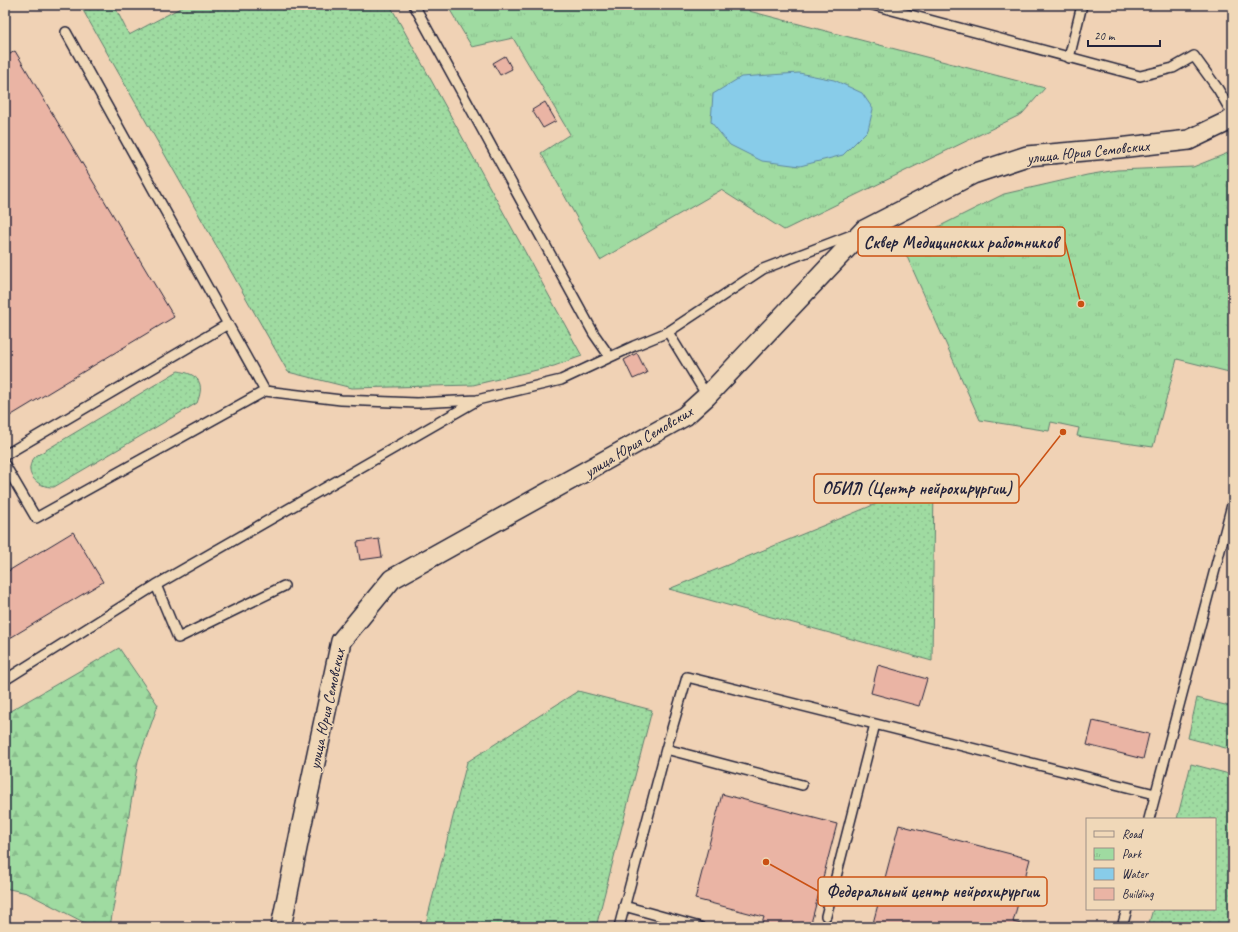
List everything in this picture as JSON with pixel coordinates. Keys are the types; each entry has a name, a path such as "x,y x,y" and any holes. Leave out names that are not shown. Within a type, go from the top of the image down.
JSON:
{"street":[{"name":"улица Юрия Семовских","path":"281,927 341,641 392,579 685,416 707,396 864,230 973,174 1027,156 1189,140 1233,119"}],"lane":[{"path":"414,5 594,334 610,357"},
{"path":"873,5 1140,76 1173,68 1194,56 1218,89 1233,115"},
{"path":"910,14 912,5"},
{"path":"1069,58 1082,5"},
{"path":"66,32 266,391"},
{"path":"5,465 36,518 266,391 341,400 417,403 477,400 561,380 668,332 763,270 864,230"},
{"path":"5,455 228,324"},
{"path":"668,332 707,396"},
{"path":"5,680 156,585 477,400"},
{"path":"1149,818 1233,501"},
{"path":"156,585 178,638 284,586"},
{"path":"619,927 666,749 687,677 1155,794"},
{"path":"826,916 875,724"},
{"path":"666,749 802,785"},
{"path":"624,906 700,927"},
{"path":"1122,927 1127,910"}],"green space":[{"path":"80,5 114,5 129,35 186,5 390,5 582,356 554,366 473,385 352,388 288,372"},
{"path":"447,5 749,5 749,11 1045,88 1022,114 784,230 721,190 600,260 541,153 570,134 513,38 472,47"},
{"path":"1233,151 1233,373 1177,359 1153,447 1077,436 1079,428 1051,422 1049,431 980,420 904,250 906,243 1004,194 1087,175 1117,170 1193,167"},
{"path":"178,371 191,374 198,381 200,390 197,403 54,487 47,487 36,482 30,473 30,467 36,456"},
{"path":"934,480 932,661 669,589"},
{"path":"119,648 158,705 138,761 110,927 93,927 27,893 5,888 5,714"},
{"path":"578,691 652,710 596,927 425,927 467,762"},
{"path":"1197,698 1233,707 1233,750 1188,738"},
{"path":"1191,764 1233,775 1233,927 1148,927 1153,910 1216,910 1216,818 1177,818"}],"water":[{"path":"799,73 834,80 862,93 873,109 868,130 843,155 800,166 762,161 730,145 711,122 713,94 741,77"}],"building":[{"path":"15,51 174,317 5,419 5,57"},
{"path":"505,56 512,69 500,75 493,63"},
{"path":"545,102 556,121 543,128 532,110"},
{"path":"637,353 647,373 633,379 624,360"},
{"path":"73,532 103,582 5,641 5,573"},
{"path":"379,539 382,557 360,560 357,542"},
{"path":"878,665 927,679 919,706 871,693"},
{"path":"1093,721 1149,734 1143,759 1087,745"},
{"path":"722,794 837,824 810,927 794,925 794,927 761,927 764,917 695,899"},
{"path":"899,825 1030,859 1013,922 1032,927 872,927"}],"place":[{"name":"Сквер Медицинских работников","path":"1081,304"},
{"name":"ОБИЛ (Центр нейрохирургии)","path":"1063,432"},
{"name":"Федеральный центр нейрохирургии","path":"766,862"}]}
